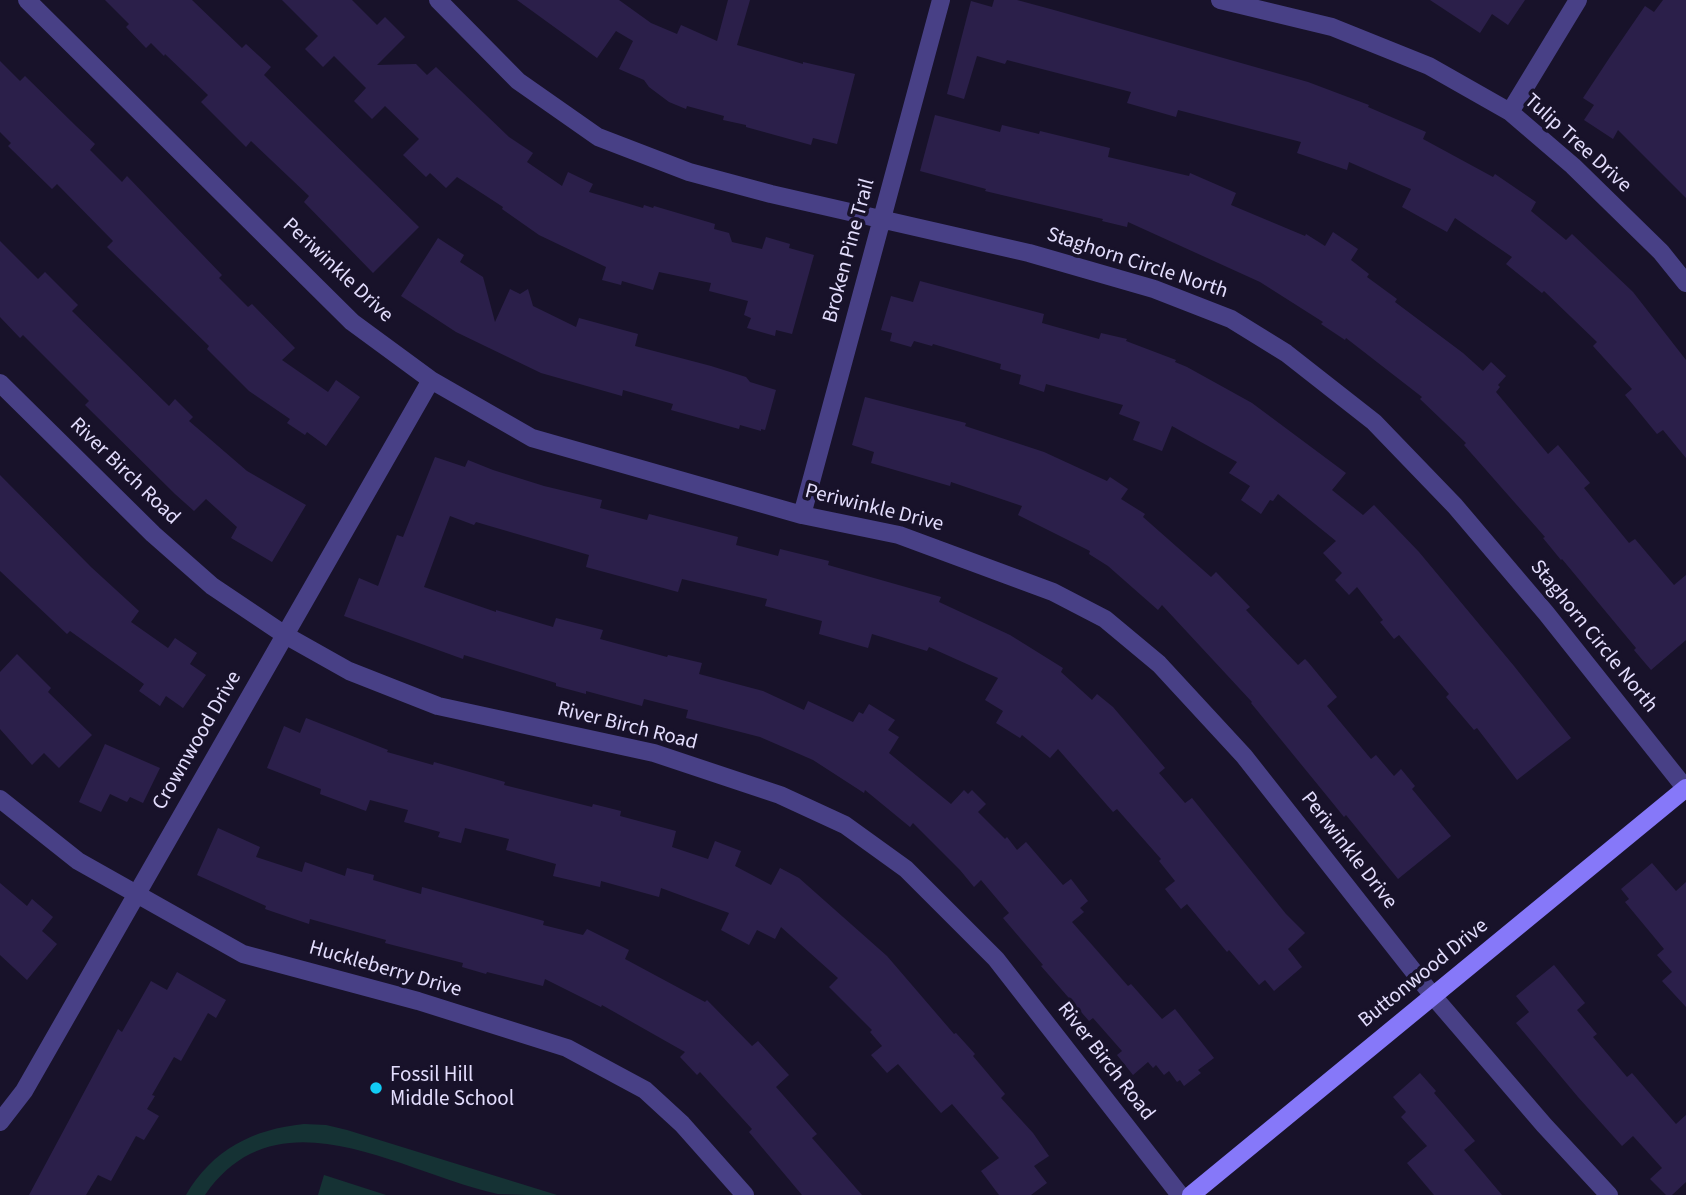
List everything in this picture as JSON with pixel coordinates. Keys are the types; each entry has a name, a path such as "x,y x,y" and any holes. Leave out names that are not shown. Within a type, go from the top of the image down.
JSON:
{"street":[{"name":"Periwinkle Drive","path":"27,0 352,322 431,380 532,438 803,515 911,539 1053,592 1105,618 1159,664 1244,756 1433,996 1544,1125 1609,1195"},
{"name":"Staghorn Circle North","path":"438,0 518,81 598,137 689,172 771,194 1029,253 1154,289 1231,319 1286,353 1374,422 1455,506 1546,613 1686,789"},
{"name":"Broken Pine Trail","path":"803,515 941,0"},
{"name":"Tulip Tree Drive","path":"1220,0 1257,5 1332,27 1429,66 1510,112 1573,166 1661,252 1686,283"},
{"path":"1510,112 1578,0"},
{"name":"Crownwood Drive","path":"0,1122 23,1091 431,380"},
{"name":"River Birch Road","path":"0,383 163,542 212,586 285,635 349,671 438,706 654,753 780,795 845,825 906,869 996,959 1180,1195"},
{"name":"Buttonwood Drive","path":"1191,1195 1686,789"},
{"name":"Huckleberry Drive","path":"0,799 78,861 243,954 418,1002 567,1048 645,1090 682,1124 745,1195"}],"green space":[{"path":"304,1124 347,1130 557,1195 498,1194 383,1157 344,1147 305,1142 269,1147 235,1163 205,1195 186,1195 208,1166 236,1144 268,1131"},
{"path":"324,1175 386,1195 318,1195"}],"building":[{"path":"105,0 192,0 242,48 246,44 271,67 264,75 419,227 373,273 304,202 309,196 251,141 246,147 201,102 208,95 151,43 146,48 126,27 129,24"},
{"path":"282,0 352,0 377,25 385,17 405,37 377,65 416,64 427,75 436,67 509,137 533,153 527,162 562,186 568,172 593,184 589,192 643,208 644,205 654,206 715,224 714,229 729,233 732,242 762,249 766,237 790,244 789,248 814,255 792,334 776,330 775,336 747,328 751,318 744,315 748,301 709,291 711,283 659,272 653,290 622,281 621,285 602,280 606,267 539,235 457,177 446,188 430,173 426,177 403,155 419,139 385,106 372,119 354,101 366,88 334,56 323,67 305,49 318,36"},
{"path":"517,0 619,0 651,23 677,34 681,25 717,41 728,0 750,0 737,45 803,64 855,74 837,144 813,138 811,145 723,120 724,116 687,106 686,109 669,102 644,80 619,69 633,41 616,31 597,58"},
{"path":"994,0 1017,0 1308,82 1369,105 1368,107 1426,132 1423,139 1493,177 1495,174 1536,202 1531,211 1566,240 1572,234 1633,292 1686,360 1686,458 1663,430 1657,434 1625,395 1632,389 1593,346 1597,342 1544,291 1542,293 1506,264 1512,257 1455,218 1447,232 1402,207 1411,189 1349,162 1347,170 1297,153 1301,142 1178,110 1176,117 1127,103 1131,92 1007,60 1005,64 977,56 964,99 947,94 971,1 992,7"},
{"path":"1430,0 1525,0 1508,25 1492,14 1480,33"},
{"path":"1663,0 1686,0 1686,198 1618,130 1613,139 1584,120 1594,105 1583,98 1645,6 1654,12"},
{"path":"0,61 20,81 25,76 95,144 90,150 122,182 127,176 222,275 219,278 248,307 252,304 295,348 282,360 328,392 336,380 360,397 326,446 307,432 305,435 287,423 290,419 249,391 207,349 209,346 107,247 113,241 57,184 52,189 8,146 11,143 0,132"},
{"path":"935,115 1000,132 1002,125 1039,134 1040,131 1110,148 1108,157 1189,176 1190,173 1236,193 1231,205 1305,236 1306,234 1325,246 1333,232 1358,249 1351,260 1369,274 1367,277 1397,299 1395,302 1483,371 1491,362 1506,376 1496,392 1548,454 1558,445 1590,483 1584,488 1629,543 1635,539 1674,585 1686,575 1686,640 1651,670 1634,650 1636,648 1543,538 1545,537 1464,445 1466,443 1420,399 1422,397 1346,338 1345,340 1321,324 1323,322 1260,282 1128,222 1127,227 1102,221 1103,219 985,191 986,189 920,171"},
{"path":"438,238 464,255 460,262 483,277 495,322 510,289 520,294 528,289 533,306 576,327 579,318 638,334 635,346 711,366 776,390 765,430 740,425 739,429 671,410 673,404 623,390 622,396 541,373 456,332 401,296"},
{"path":"0,241 38,279 45,272 78,305 72,311 169,406 175,399 193,417 189,421 247,471 306,505 272,562 231,538 237,527 206,499 194,511 175,494 85,405 89,401 23,335 20,338 0,317"},
{"path":"920,281 1044,314 1042,323 1099,339 1101,333 1127,339 1126,341 1176,360 1175,362 1252,403 1346,473 1332,490 1363,515 1374,505 1419,552 1571,738 1517,780 1477,728 1474,730 1446,697 1449,694 1399,635 1394,639 1357,587 1349,595 1335,580 1342,573 1323,553 1336,541 1278,494 1273,501 1270,500 1261,514 1241,500 1250,486 1229,473 1237,462 1172,426 1162,451 1133,440 1140,422 1119,414 1123,405 1046,384 1044,392 1019,384 1021,375 1000,369 1001,364 933,344 932,346 914,341 911,347 890,341 892,333 881,330 891,296 913,302"},
{"path":"865,397 966,423 965,426 1044,452 1107,481 1110,477 1128,489 1121,499 1145,514 1143,517 1211,577 1216,572 1250,607 1246,610 1298,665 1305,659 1308,662 1337,697 1327,706 1371,759 1376,755 1394,776 1401,769 1415,786 1412,789 1451,836 1398,879 1346,815 1344,817 1252,702 1162,605 1158,610 1108,566 1089,554 1090,551 1018,515 1022,506 951,482 950,486 871,463 874,452 852,445"},
{"path":"435,457 465,467 468,460 544,486 602,500 600,508 647,520 649,514 738,537 736,545 778,556 780,549 829,561 828,565 941,597 939,602 1010,635 1063,668 1061,672 1092,700 1097,694 1113,707 1165,768 1159,773 1185,803 1192,798 1286,914 1305,933 1288,949 1302,967 1274,991 1265,980 1259,985 1187,904 1181,909 1165,889 1175,881 1159,861 1161,859 1117,809 1113,812 1058,749 1050,758 1022,735 1020,738 996,723 1003,711 985,700 998,678 929,647 927,651 872,634 868,648 819,634 822,621 765,606 767,599 682,579 678,592 586,567 589,555 476,522 474,525 450,516 424,587 496,612 553,627 556,618 603,630 600,639 667,657 668,655 702,663 699,674 763,691 804,710 808,701 853,722 859,712 863,714 869,704 895,720 888,730 899,737 889,753 951,804 964,790 968,794 972,790 986,804 978,812 1005,839 1007,837 1017,850 1026,842 1063,885 1071,879 1088,901 1080,908 1084,912 1072,922 1128,986 1131,984 1162,1019 1175,1009 1214,1058 1198,1070 1201,1073 1184,1086 1180,1080 1177,1082 1169,1071 1164,1075 1156,1065 1153,1068 1148,1062 1133,1075 1117,1055 1122,1051 1093,1018 1089,1021 1041,966 1043,965 1003,918 1009,913 981,880 974,887 913,823 910,827 865,790 864,793 813,760 760,737 686,718 688,710 644,699 642,706 556,686 556,683 464,655 463,659 344,616 359,578 378,586 397,535 403,537"},
{"path":"0,475 91,567 139,611 131,622 168,648 175,638 197,653 190,664 206,675 183,708 166,696 160,706 139,691 144,684 70,631 67,634 0,571"},
{"path":"17,654 51,688 48,692 92,735 59,768 44,753 32,765 0,729 0,672"},
{"path":"306,718 388,750 387,752 505,782 504,785 592,807 593,804 621,811 620,816 676,831 672,847 708,859 715,841 741,851 735,866 771,885 780,868 799,878 887,956 954,1034 956,1033 975,1054 973,1056 1005,1094 1001,1098 1033,1133 1049,1156 1034,1166 1047,1183 1031,1195 999,1195 981,1171 999,1158 952,1104 941,1113 898,1064 887,1073 871,1055 882,1046 870,1032 872,1030 829,987 838,978 781,927 775,939 757,930 749,945 721,930 729,913 661,888 659,897 601,881 600,887 553,876 556,864 506,850 509,839 465,828 461,843 438,837 440,832 404,822 408,810 370,800 366,811 320,794 321,789 267,768 284,726 300,733"},
{"path":"105,744 160,768 143,803 130,797 127,802 110,794 101,812 79,802"},
{"path":"218,828 260,847 256,857 302,872 305,862 345,876 347,868 374,875 373,880 421,894 422,887 544,921 543,925 583,935 587,929 629,950 625,959 705,1002 707,1000 752,1046 758,1041 789,1075 776,1087 817,1134 812,1138 862,1195 802,1195 749,1132 752,1129 700,1072 697,1075 680,1057 685,1052 602,1005 601,1007 545,979 543,986 487,972 486,974 462,967 463,963 385,943 386,940 310,919 309,924 265,909 266,906 197,875"},
{"path":"1652,863 1676,891 1686,882 1686,1007 1662,981 1672,972 1657,955 1664,949 1625,902 1629,899 1621,889"},
{"path":"0,883 27,906 32,899 53,917 42,931 57,944 27,980 0,955"},
{"path":"1554,965 1585,1003 1577,1010 1597,1034 1593,1037 1627,1077 1632,1073 1676,1124 1686,1115 1686,1182 1672,1195 1666,1195 1650,1179 1662,1168 1633,1136 1622,1146 1516,1023 1529,1012 1516,996"},
{"path":"177,972 226,1000 216,1018 208,1013 181,1061 174,1057 152,1095 155,1096 147,1109 159,1116 144,1140 136,1136 111,1181 98,1175 86,1195 29,1195 118,1029 122,1032 151,981 167,990"},
{"path":"1420,1073 1475,1141 1464,1150 1502,1195 1434,1195 1407,1163 1427,1146 1401,1117 1406,1112 1393,1097"}],"place":[{"name":"Fossil Hill Middle School","path":"376,1088"}]}
